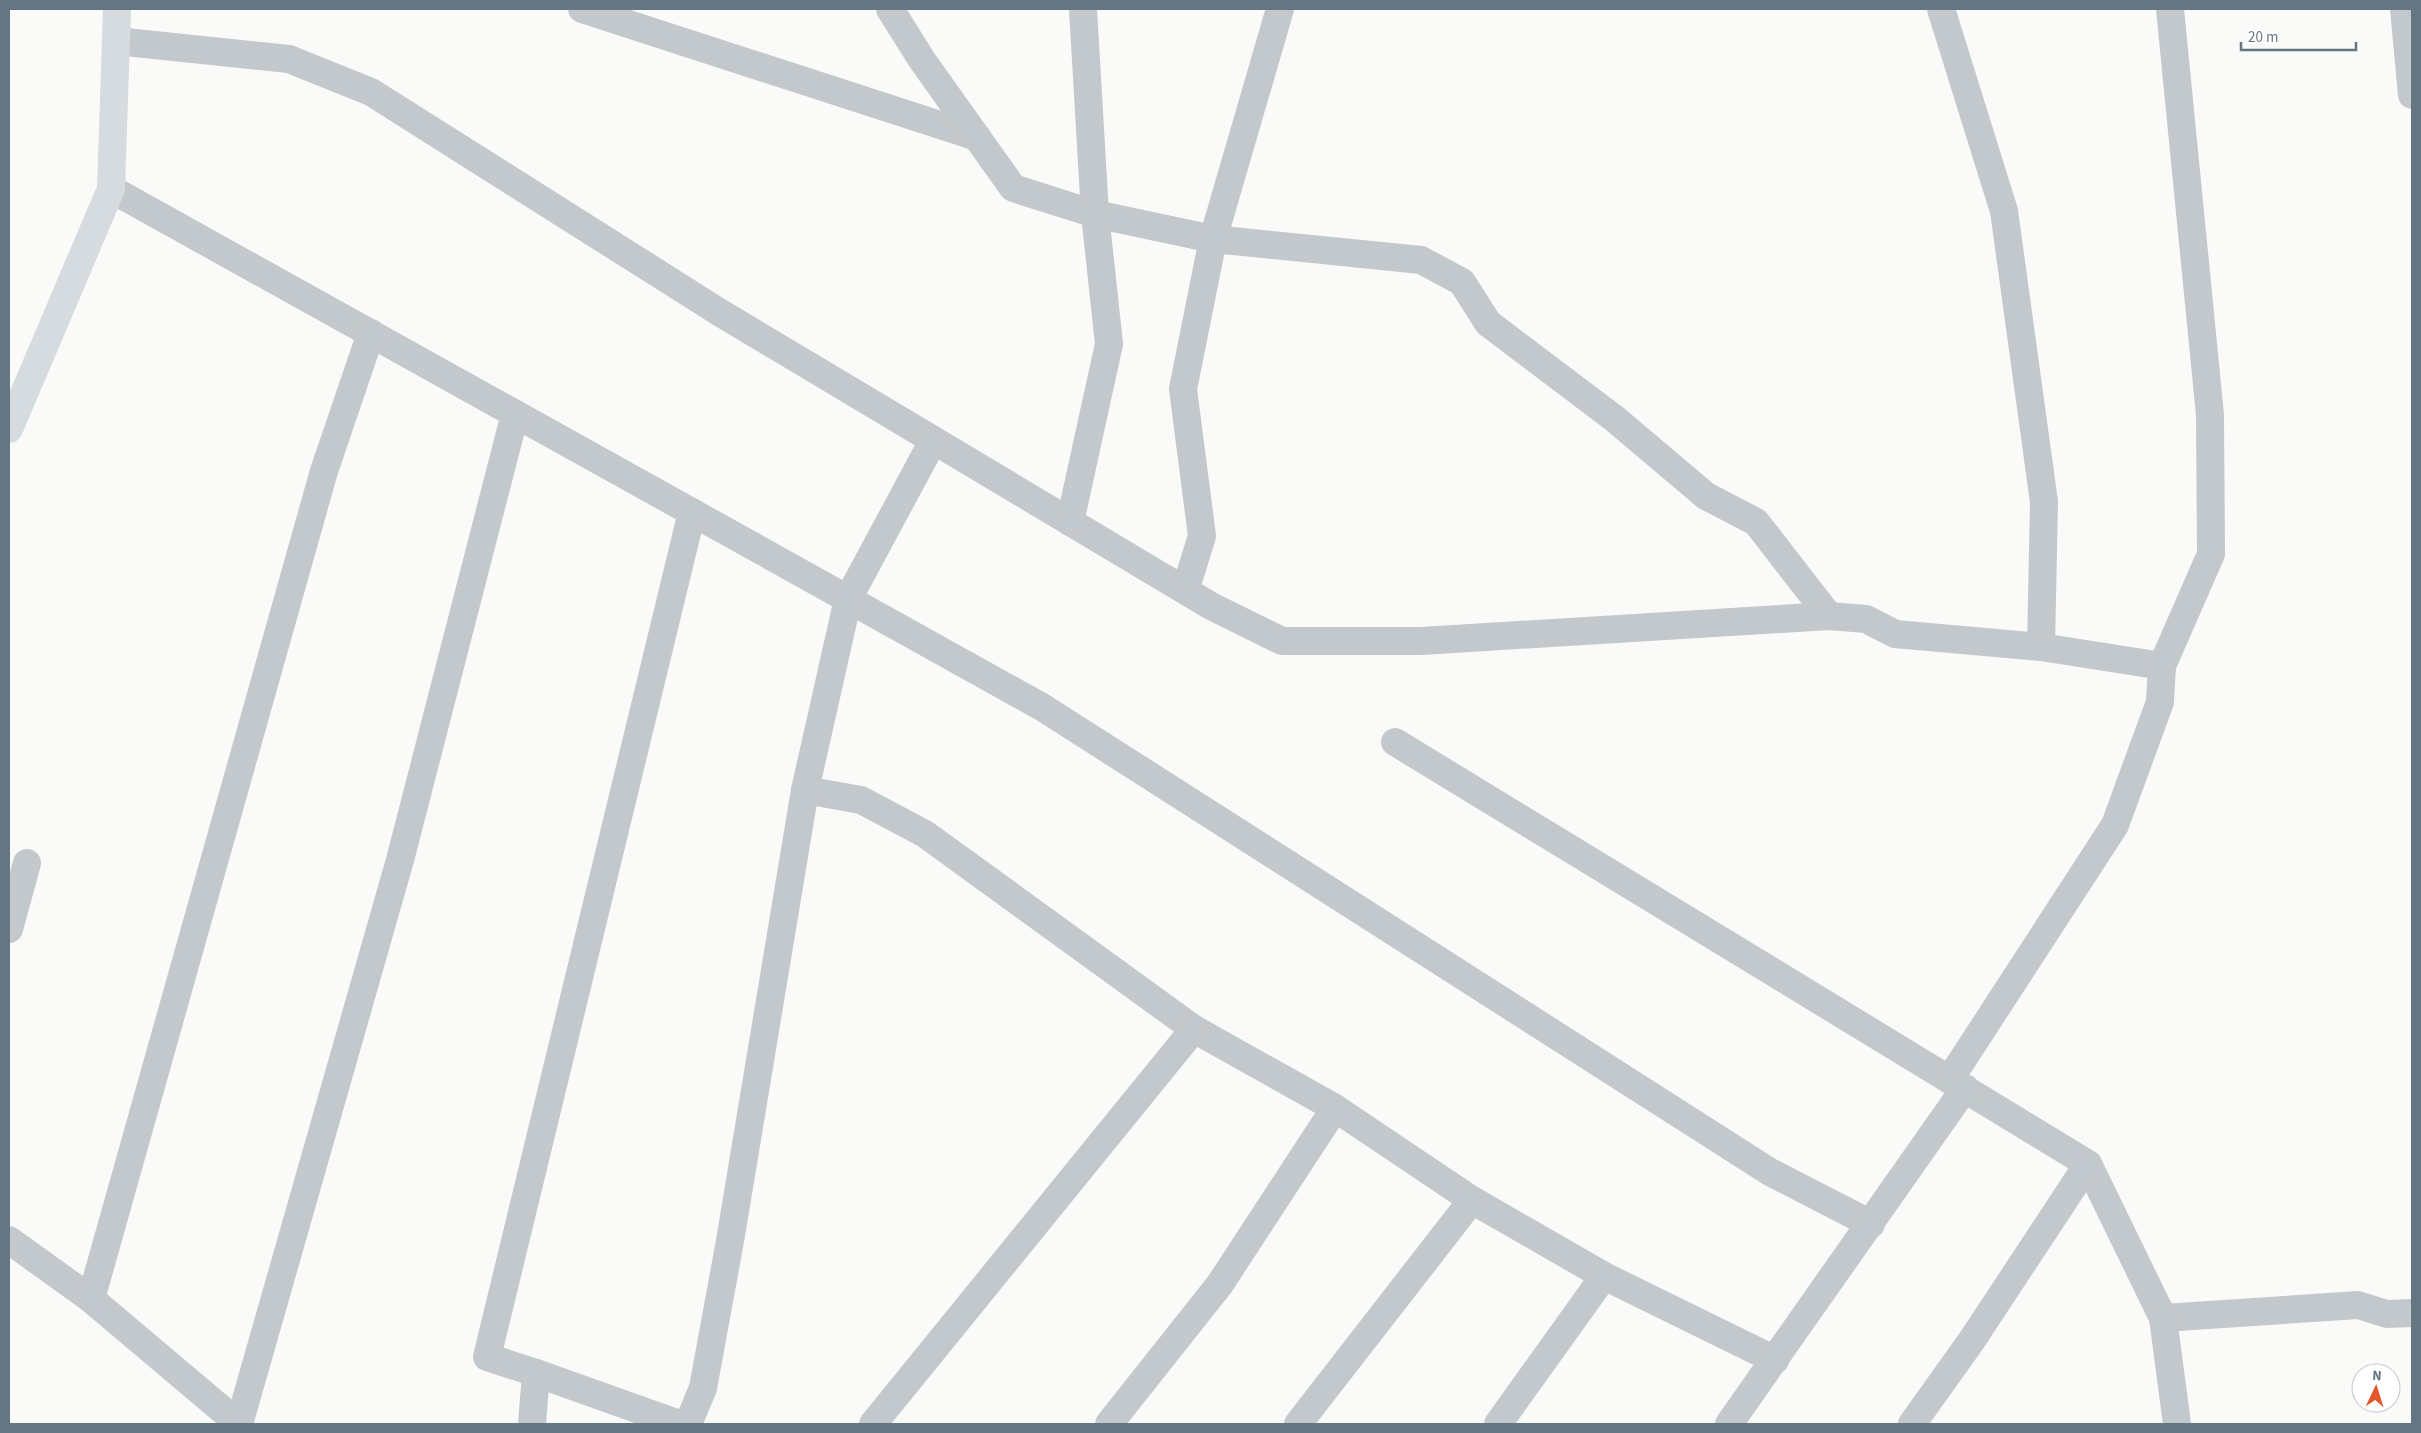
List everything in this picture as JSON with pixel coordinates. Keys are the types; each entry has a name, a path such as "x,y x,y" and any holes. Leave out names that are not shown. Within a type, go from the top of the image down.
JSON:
{"main road":[{"path":"9,429 111,189 117,9"}],"street":[{"path":"582,9 977,137"},
{"path":"890,9 922,60 1014,188 1095,214 1213,239 1421,260 1462,282 1488,323 1615,419 1706,496 1756,522 1829,616"},
{"path":"1070,522 1109,344 1095,214 1083,9"},
{"path":"1189,578 1202,536 1183,389 1213,239 1280,9"},
{"path":"1941,9 2004,211 2044,502 2041,647"},
{"path":"1729,1424 1871,1224 2115,825 2160,702 2162,666 2211,554 2210,415 2170,9"},
{"path":"2404,9 2412,95"},
{"path":"116,41 289,59 371,92 719,312 933,441 1211,606 1282,641 1422,641 1829,616 1866,619 1895,634 2041,647 2162,666"},
{"path":"111,189 1042,707 1770,1172 1871,1224"},
{"path":"91,1299 324,471 371,333"},
{"path":"9,1240 91,1299 239,1424 400,860 515,414"},
{"path":"688,1424 703,1388 805,790 848,599 933,441"},
{"path":"680,1424 536,1372 487,1357 692,512"},
{"path":"1394,742 1958,1083 2088,1164 2163,1318 2177,1424"},
{"path":"805,790 861,800 925,834 1194,1029 1335,1108 1472,1200 1604,1276 1775,1360"},
{"path":"9,929 27,863"},
{"path":"873,1424 1194,1029"},
{"path":"1108,1424 1220,1284 1335,1108"},
{"path":"1912,1424 1972,1340 2088,1164"},
{"path":"1298,1424 1472,1200"},
{"path":"1498,1424 1604,1276"},
{"path":"2163,1318 2358,1305 2387,1314 2412,1313"},
{"path":"532,1424 536,1372"}]}
